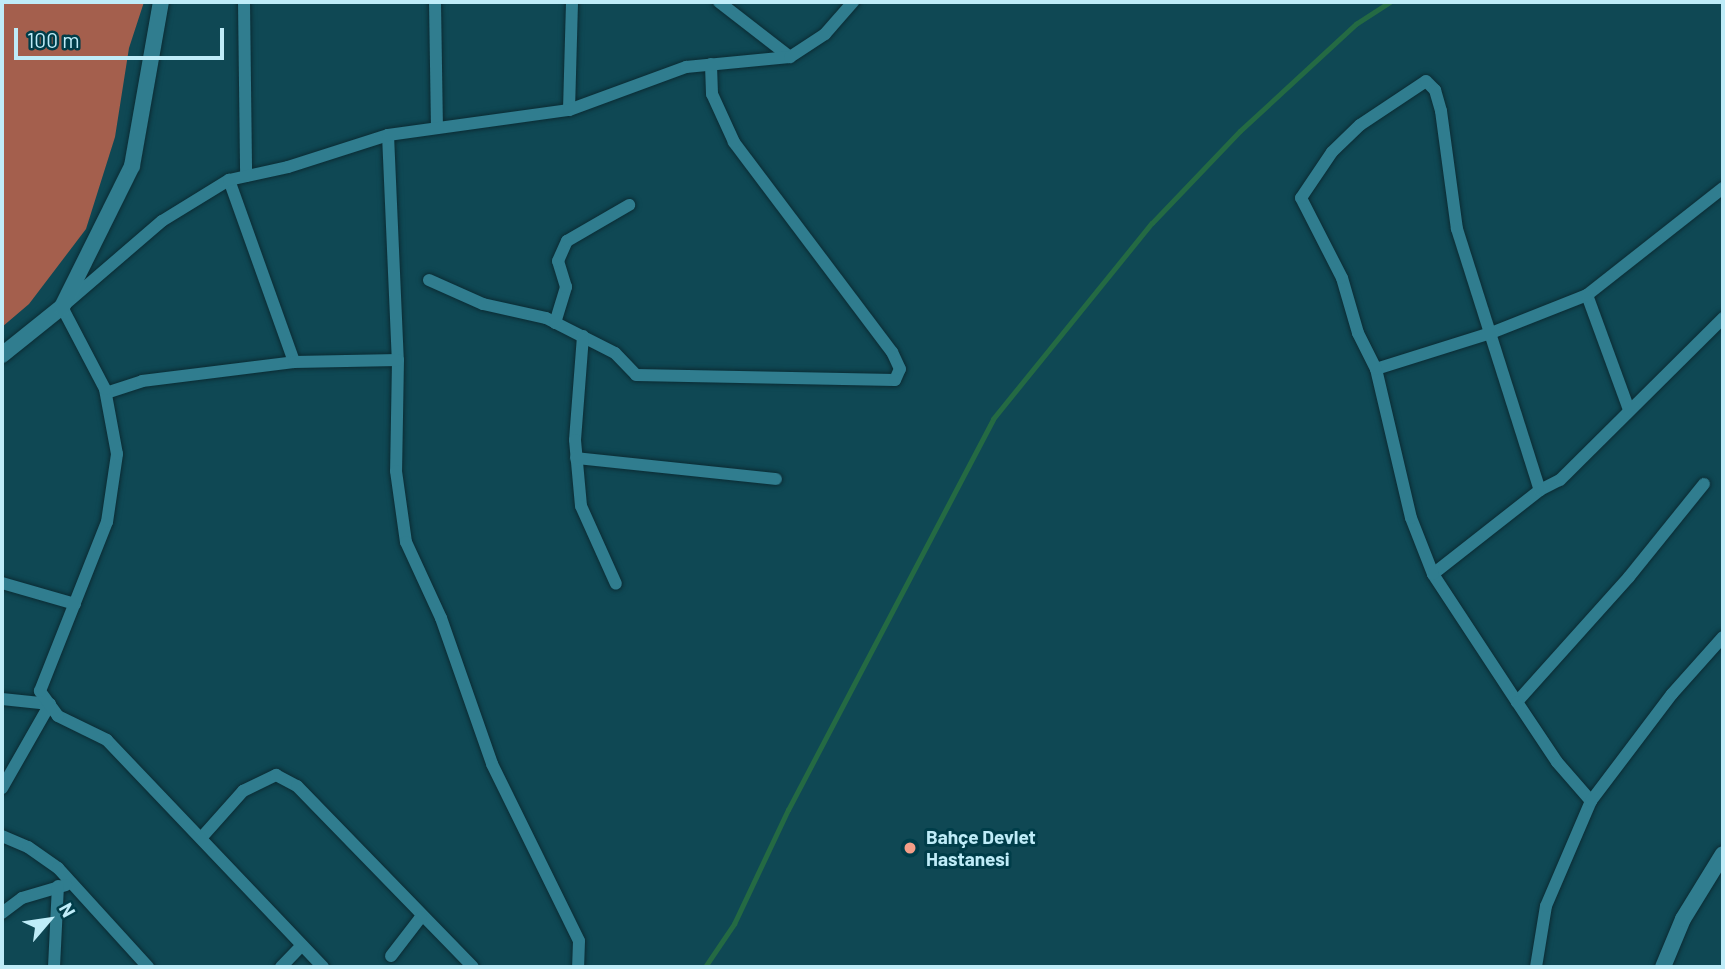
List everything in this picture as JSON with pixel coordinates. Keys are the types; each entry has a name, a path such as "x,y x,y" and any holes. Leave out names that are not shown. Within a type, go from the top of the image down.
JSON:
{"street":[{"path":"62,307 132,166 161,2"},
{"path":"244,2 246,176"},
{"path":"435,2 437,128"},
{"path":"569,110 572,2"},
{"path":"719,2 790,58"},
{"path":"2,355 162,221 229,180 388,135 569,110 686,67 790,58 825,34 853,2"},
{"path":"429,280 483,304 555,323 615,353 636,375 761,374 886,381 898,376 900,369 892,352 734,142 712,94 711,64"},
{"path":"1540,490 1457,229 1441,111 1435,90 1426,81 1360,125 1332,152 1301,198 1342,278 1358,333 1376,369 1411,518 1433,575 1557,762 1591,802"},
{"path":"388,135 398,360 396,471 406,542 441,618 492,764 579,941 578,967"},
{"path":"229,180 294,362"},
{"path":"1376,369 1490,332 1587,295 1723,188"},
{"path":"555,323 566,287 558,261 567,241 629,205"},
{"path":"1587,295 1629,410"},
{"path":"62,307 106,393 117,454 107,522 40,691 58,716 107,740 323,967"},
{"path":"1433,575 1540,490 1560,480 1723,318"},
{"path":"583,336 575,400 576,458 581,506 616,584"},
{"path":"106,393 142,381 294,362 398,360"},
{"path":"576,458 776,479"},
{"path":"1517,702 1629,577 1704,484"},
{"path":"2,583 75,604"},
{"path":"1536,967 1546,906 1591,802 1672,694 1723,637"},
{"path":"2,699 50,704"},
{"path":"2,788 50,704"},
{"path":"202,837 243,791 276,775 297,786 421,917 473,967"},
{"path":"2,836 28,846 74,884 148,967"},
{"path":"1663,967 1683,919 1723,854"},
{"path":"2,914 22,898 58,886 74,884"},
{"path":"54,967 58,886"},
{"path":"391,956 421,917"},
{"path":"281,967 302,944"}],"shaded area":[{"path":"2,2 144,2 129,48 115,137 86,229 29,304 2,327"}],"waterway":[{"path":"705,967 734,924 788,810 993,419 1152,223 1240,131 1356,24 1390,2"}],"place":[{"name":"Bahçe Devlet Hastanesi","path":"910,848"}]}
